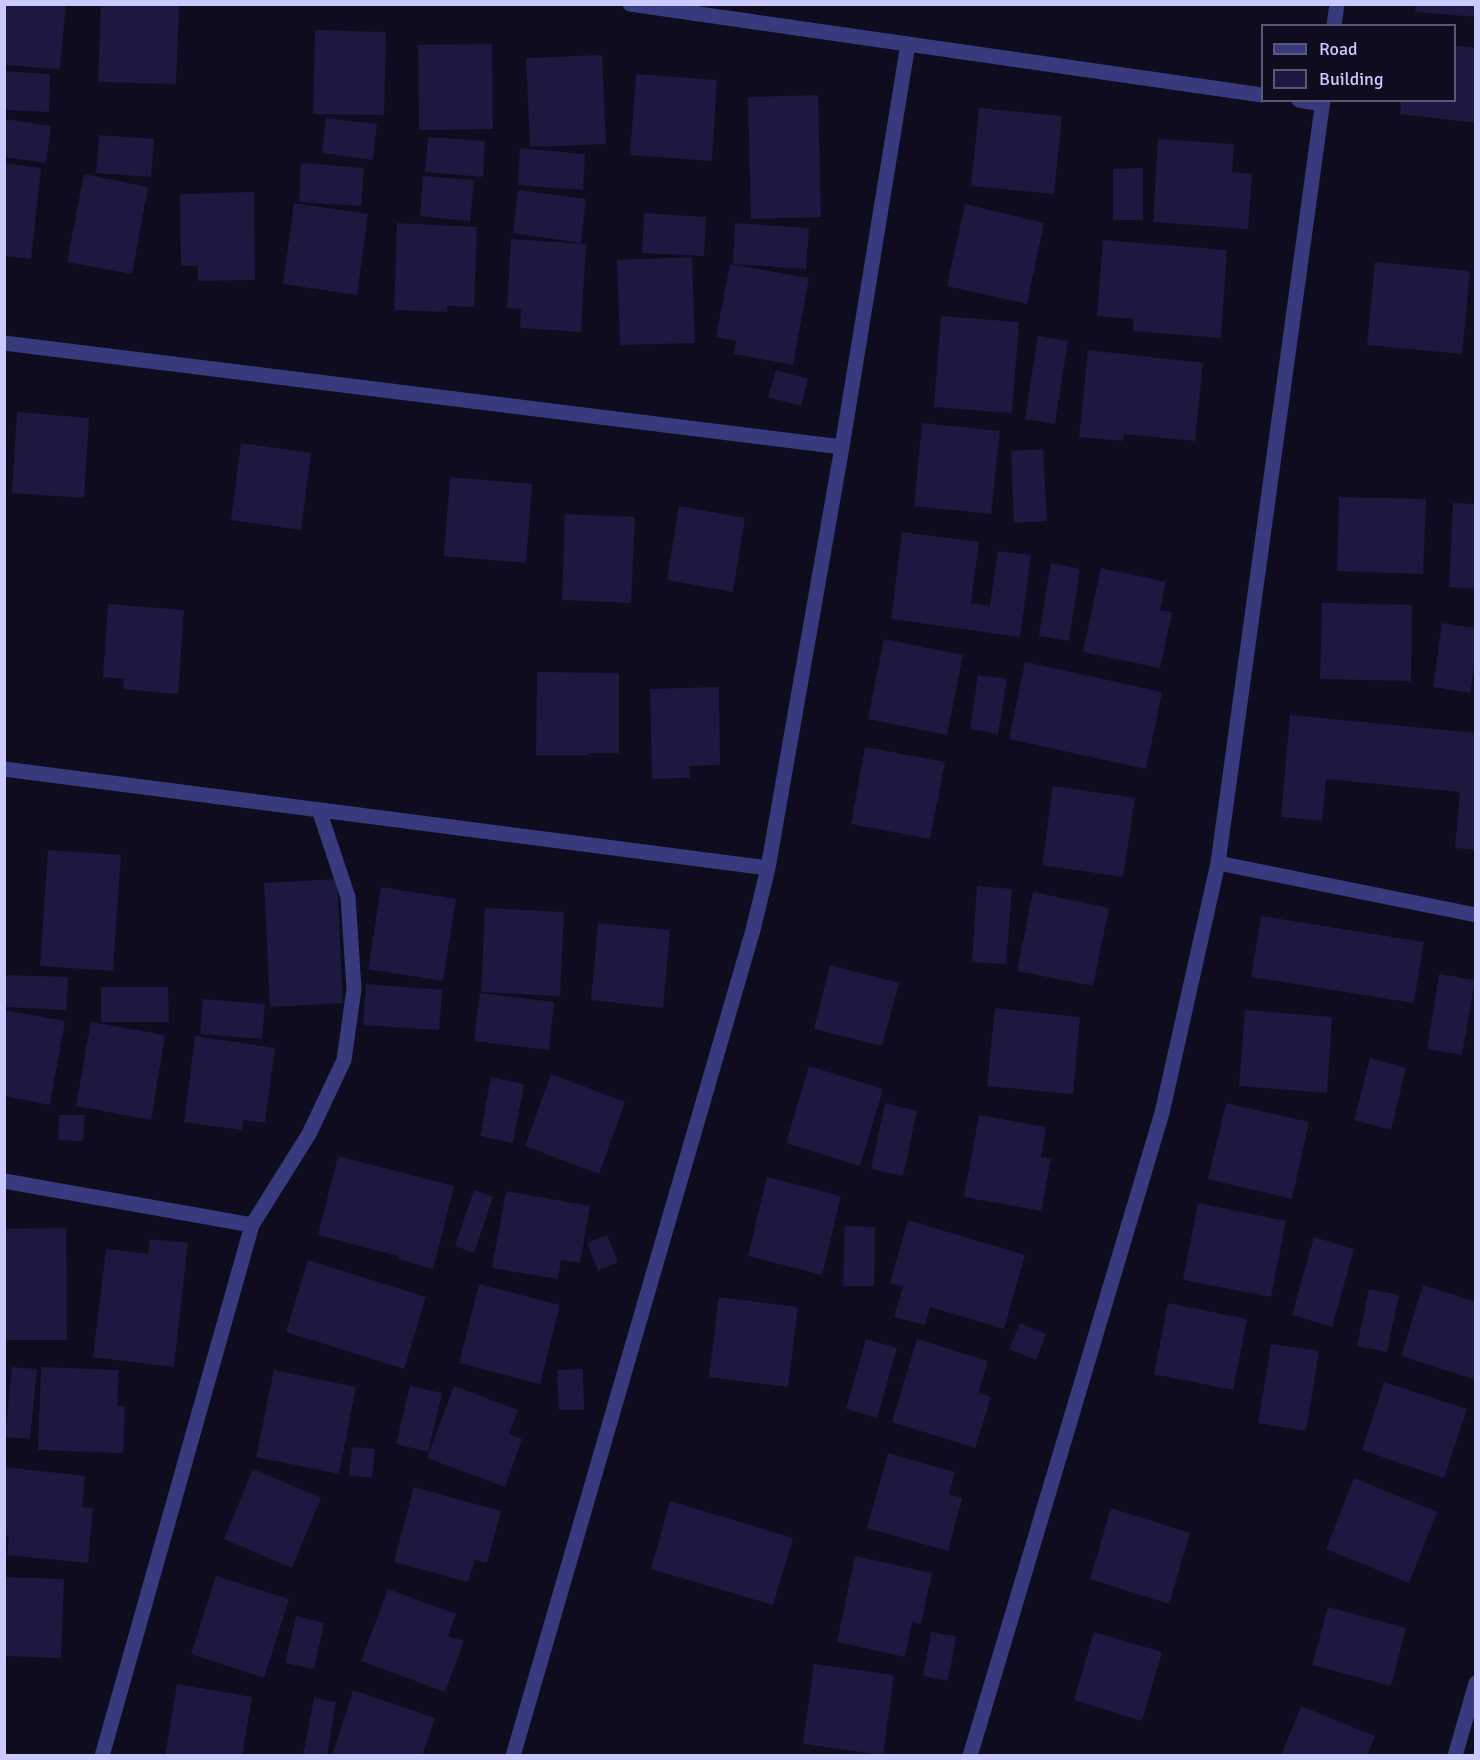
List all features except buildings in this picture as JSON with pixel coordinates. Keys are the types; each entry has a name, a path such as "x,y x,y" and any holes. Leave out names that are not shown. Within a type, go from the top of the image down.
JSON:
{"street":[{"path":"630,4 1261,95"},
{"path":"1334,24 1337,4"},
{"path":"513,1755 753,930 768,868 842,447 908,44"},
{"path":"970,1755 1162,1113 1218,863 1322,102"},
{"path":"4,343 842,447"},
{"path":"4,769 768,868"},
{"path":"102,1755 252,1225 309,1134 344,1060 354,989 348,897 319,810"},
{"path":"1218,863 1476,915"},
{"path":"4,1181 252,1225"},
{"path":"1455,1755 1476,1683"}]}
